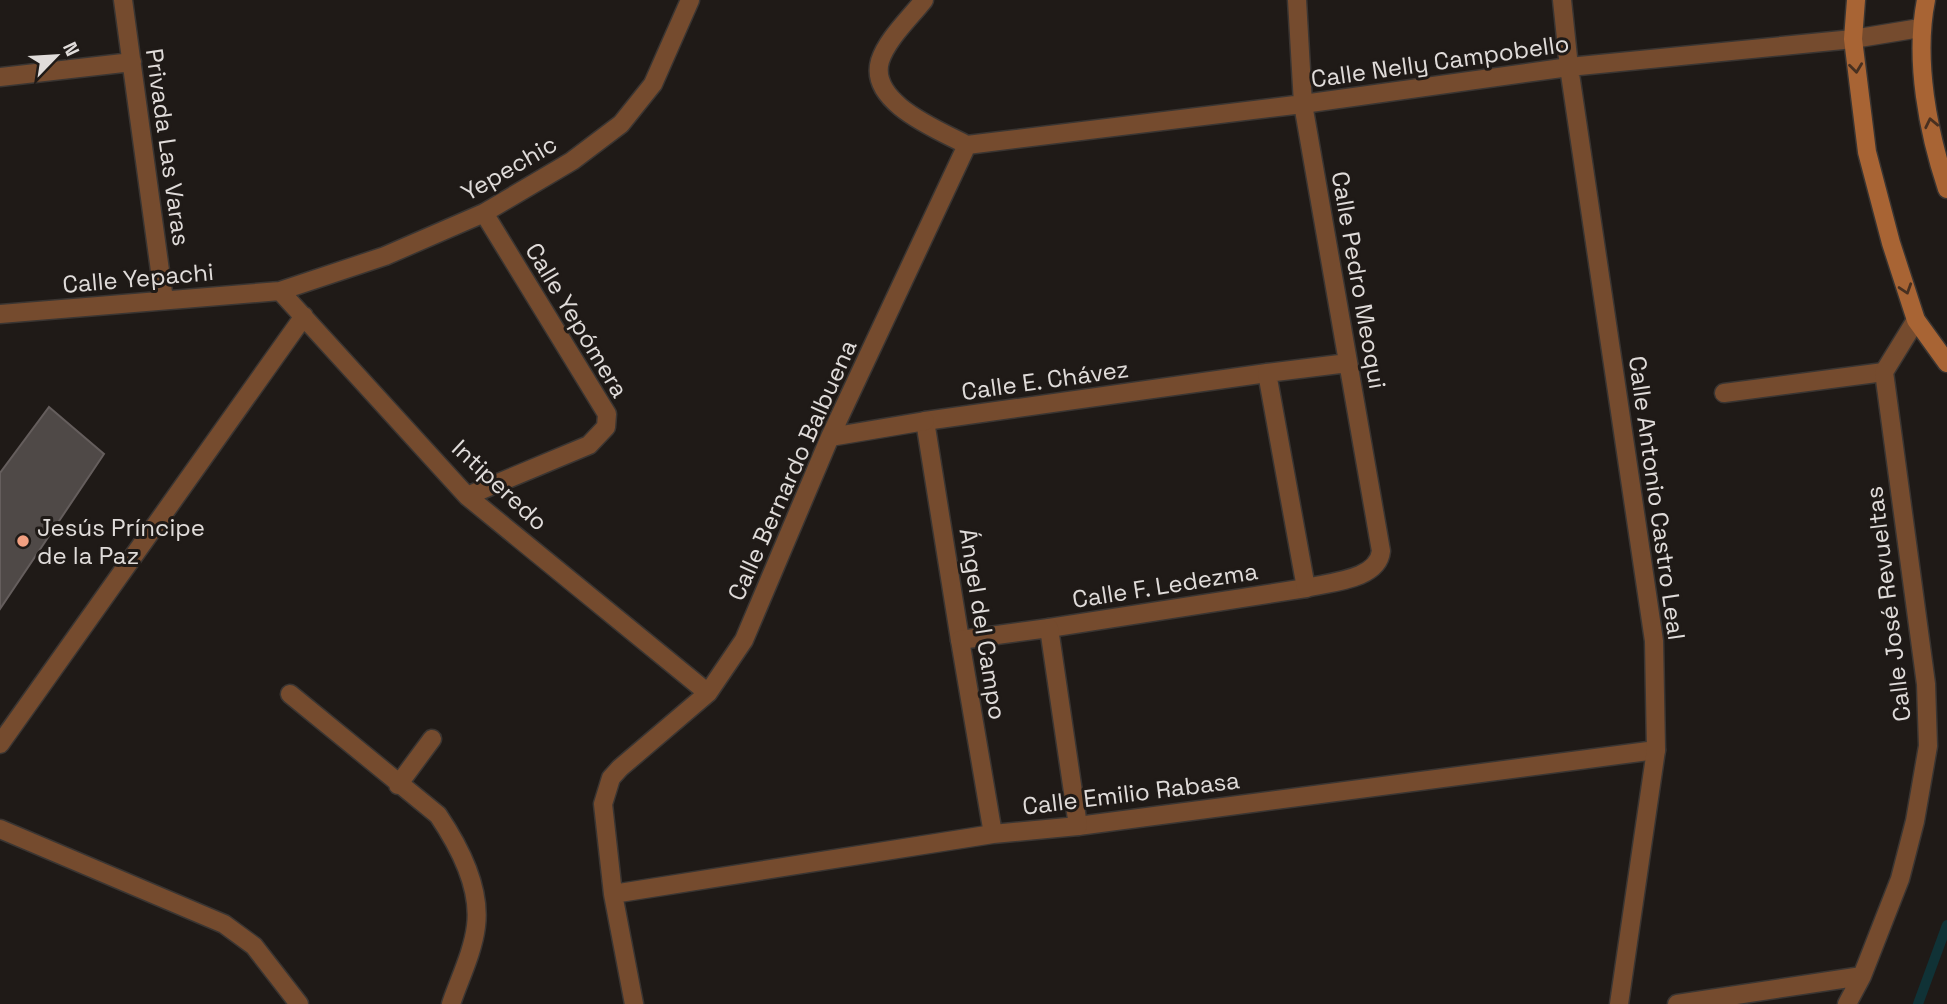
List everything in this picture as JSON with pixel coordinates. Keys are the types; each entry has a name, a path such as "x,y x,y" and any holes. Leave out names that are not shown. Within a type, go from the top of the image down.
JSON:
{"street":[{"name":"Privada Las Varas","path":"123,0 164,300"},
{"name":"Yepechic","path":"280,291 385,256 484,213 572,162 621,124 653,84 690,0"},
{"path":"924,0 885,50 879,63 879,75 889,98 898,107 967,145"},
{"name":"Calle Pedro Meoqui","path":"1297,0 1303,104 1381,551 1375,566"},
{"name":"Calle Antonio Castro Leal","path":"1562,0 1569,67 1654,641 1656,750 1619,1004"},
{"path":"1856,0 1853,39 1867,152 1891,243 1916,320 1947,363"},
{"path":"1926,0 1920,28 1927,101 1947,189"},
{"name":"Calle Nelly Campobello","path":"967,145 1303,104 1569,67 1853,39 1920,28"},
{"path":"0,77 132,62"},
{"name":"Calle Bernardo Balbuena","path":"613,894 603,804 611,778 708,693 744,640 830,437 967,145"},
{"name":"Calle Yepómera","path":"467,496 589,445 606,427 607,414 484,213"},
{"name":"Calle Yepachi","path":"0,314 280,291"},
{"name":"Intiperedo","path":"280,291 467,496 708,693"},
{"path":"0,744 304,316"},
{"path":"1724,393 1884,372 1916,320"},
{"name":"Calle E. Chávez","path":"830,437 925,421 1348,363"},
{"name":"Calle José Revueltas","path":"1847,1004 1862,976 1900,879 1915,821 1928,746 1926,684 1884,372"},
{"path":"1267,373 1306,589"},
{"name":"Ángel del Campo","path":"925,421 993,834"},
{"name":"Calle F. Ledezma","path":"960,640 1306,589 1362,574 1375,566"},
{"path":"1049,628 1078,826"},
{"path":"290,694 438,815 467,863 476,926 451,1004"},
{"path":"398,785 432,739"},
{"name":"Calle Emilio Rabasa","path":"613,894 993,834 1078,826 1656,750"},
{"path":"0,829 224,923 254,946 299,1004"},
{"path":"613,894 634,1004"},
{"path":"1677,1004 1862,976"}],"building":[{"name":"Jesús Príncipe de la Paz","path":"49,407 104,454 0,609 0,473"}],"waterway":[{"path":"1918,1004 1947,925"}],"place":[{"name":"Jesús Príncipe de la Paz","path":"23,541"}]}
